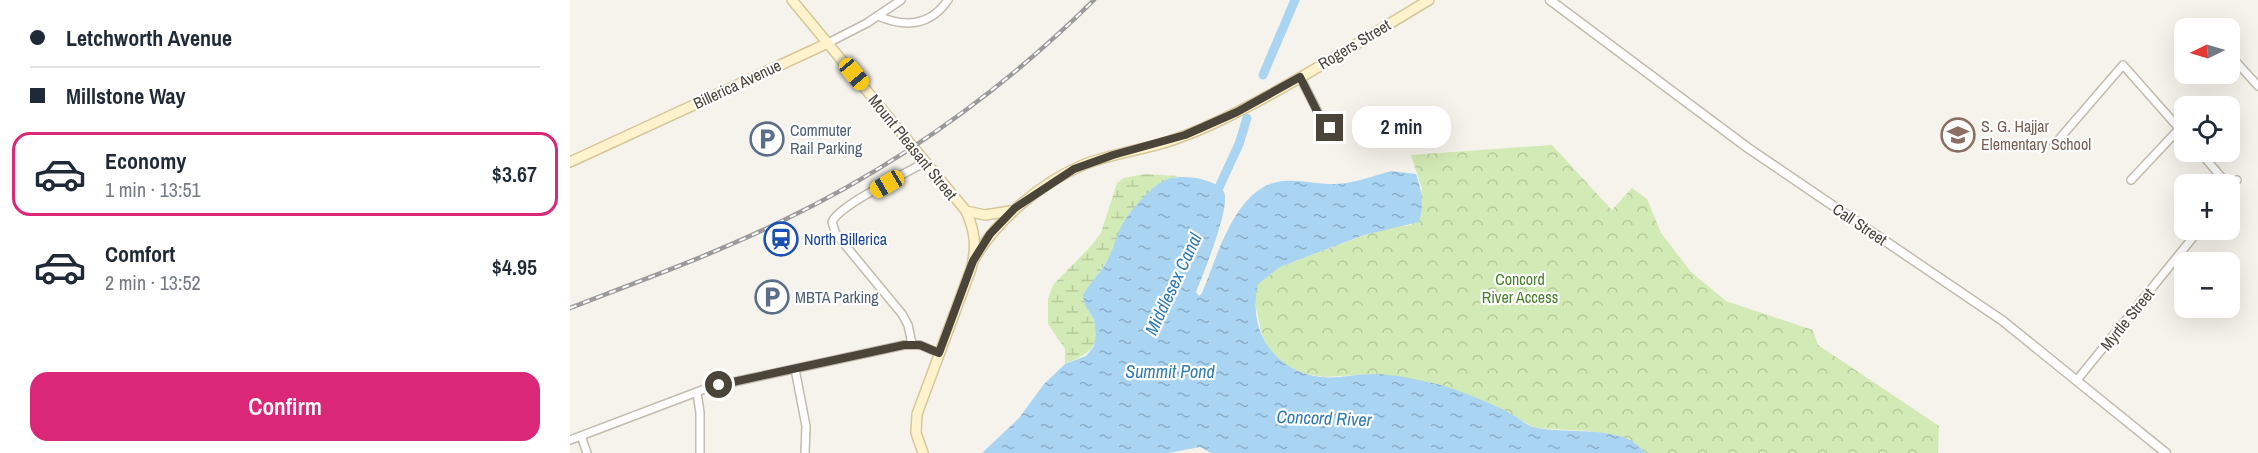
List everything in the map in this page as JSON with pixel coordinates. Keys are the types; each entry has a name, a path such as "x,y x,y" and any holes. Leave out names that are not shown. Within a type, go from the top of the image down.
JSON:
{"main road":[{"name":"Mount Pleasant Street","path":"792,0 966,212 974,234 973,261"},
{"name":"Rogers Street","path":"973,261 990,234 1015,208 1074,169 1106,157 1185,135 1237,112 1429,0"},
{"name":"Billerica Avenue","path":"570,162 828,43"},
{"name":"Mount Pleasant Street","path":"966,212 993,215 1015,208"},
{"path":"923,453 916,433 916,418 973,261"}],"street":[{"name":"Billerica Avenue","path":"828,43 878,16 901,0"},
{"path":"878,16 893,22 915,24 933,17 948,0"},
{"name":"Call Street","path":"1550,0 1724,132 1996,316 2166,453"},
{"path":"2054,145 2123,65 2174,123"},
{"path":"2240,66 2258,86"},
{"path":"1300,77 1325,126 1330,128 1338,125"},
{"path":"2131,180 2174,140"},
{"path":"912,344 909,328 902,314 836,234 832,222 835,215 848,206 925,162"},
{"path":"2208,162 2218,174"},
{"name":"Myrtle Street","path":"2077,380 2191,240"},
{"path":"570,440 719,385 912,344 922,345 939,353"},
{"path":"795,369 806,426 805,453"},
{"path":"697,392 700,413 700,453"},
{"path":"581,436 587,453"}],"green space":[{"name":"Concord River Access","path":"1552,145 1612,210 1632,188 1647,199 1661,233 1691,272 1726,301 1813,330 1818,345 1939,426 1938,453 1646,453 1629,439 1588,431 1535,428 1506,411 1376,374 1323,377 1302,373 1286,366 1269,349 1262,335 1254,298 1257,284 1280,267 1365,235 1389,228 1412,225 1422,189 1411,155"},
{"path":"1144,174 1178,176 1158,184 1131,212 1122,226 1109,258 1084,295 1096,331 1094,344 1085,354 1065,364 1065,349 1048,324 1048,299 1053,285 1101,233 1117,183 1124,178"}],"water":[{"name":"Summit Pond","path":"1391,171 1416,174 1422,198 1419,222 1364,235 1280,267 1258,284 1256,317 1260,332 1277,357 1303,373 1320,377 1381,374 1437,384 1490,403 1533,427 1606,433 1630,440 1646,453 1211,453 1200,447 1168,453 982,453 1019,418 1044,384 1065,364 1086,356 1094,346 1096,334 1094,320 1085,305 1083,295 1106,262 1128,216 1161,182 1175,177 1196,178 1215,184 1224,192 1224,211 1196,292 1199,296 1238,212 1249,198 1262,188 1284,181 1344,183"}],"waterway":[{"name":"Middlesex Canal","path":"1263,75 1295,0"},
{"name":"Middlesex Canal","path":"1215,196 1239,144 1247,118"}],"railway":[{"path":"570,308 732,244 784,220 868,175 948,123 986,94 1060,33 1094,0"}],"place":[{"name":"S. G. Hajjar Elementary School","path":"1958,135"},
{"name":"Commuter Rail Parking","path":"767,139"},
{"name":"North Billerica","path":"781,239"},
{"name":"MBTA Parking","path":"772,297"}],"route":[{"path":"719,385 904,345 920,345 939,353 973,261 990,234 1015,208 1074,169 1113,155 1173,140 1219,121 1300,77 1323,123 1330,128"}],"water label":[{"name":"Concord River","path":"1324,418"}]}
